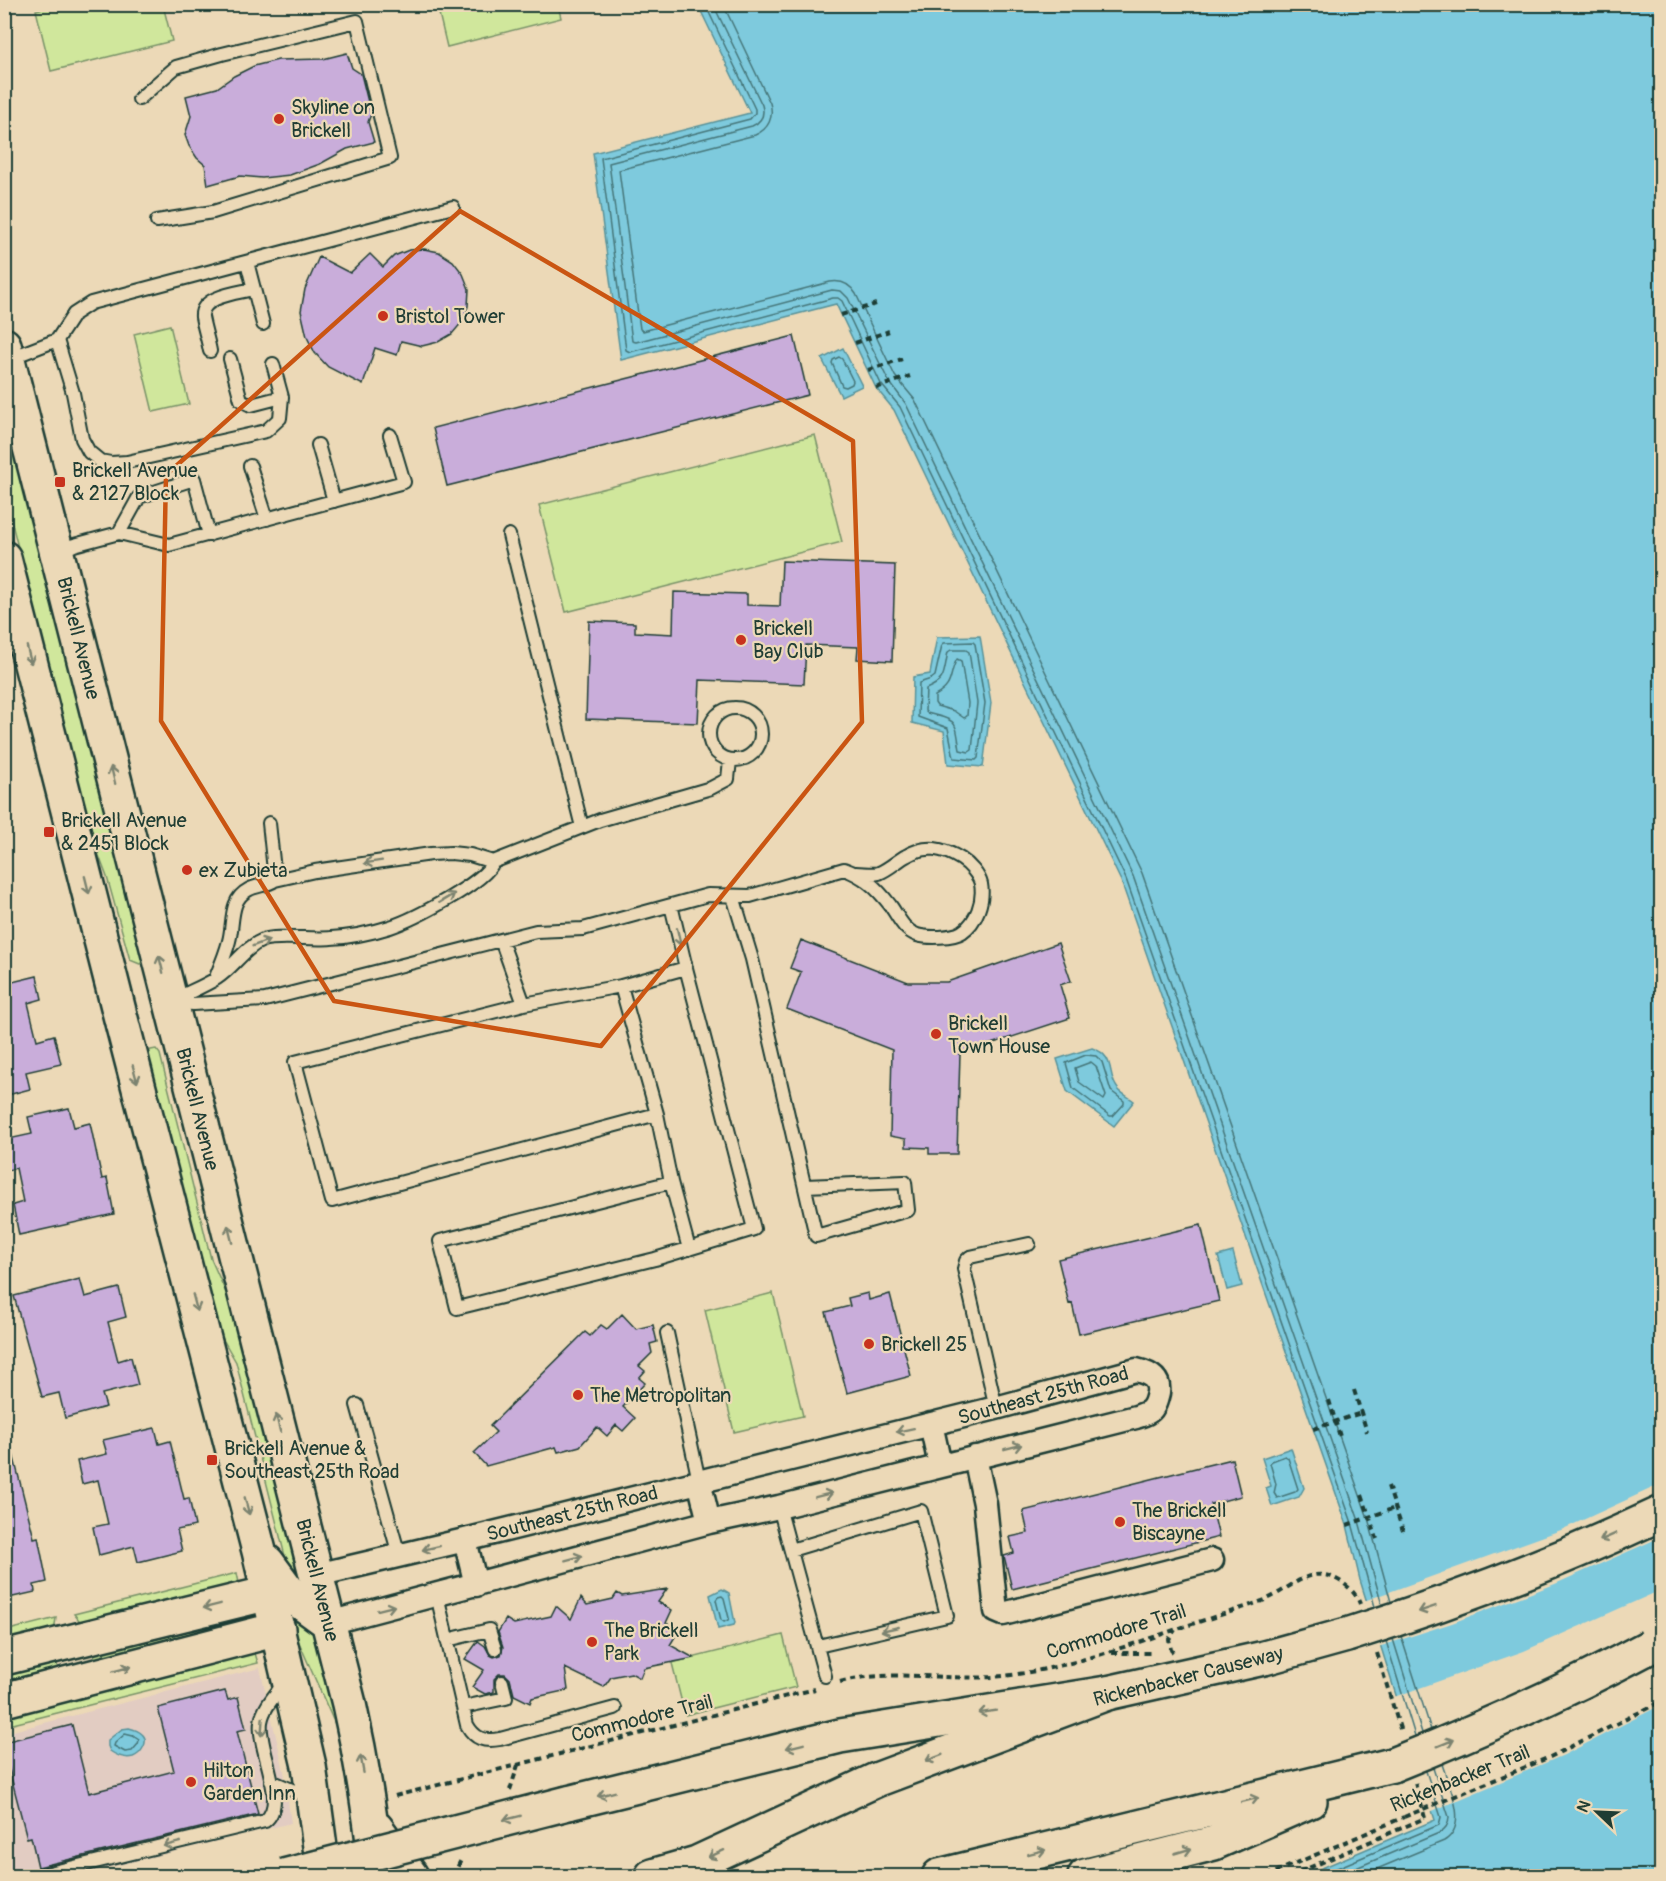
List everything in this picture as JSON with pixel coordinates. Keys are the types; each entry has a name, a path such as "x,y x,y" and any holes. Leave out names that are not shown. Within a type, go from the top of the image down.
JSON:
{"main road":[{"name":"Brickell Avenue","path":"6,355 329,1623 362,1760 377,1876"},
{"path":"4,558 11,616 120,1015 278,1629 316,1811 324,1876"},
{"path":"120,1015 171,1002"},
{"name":"Rickenbacker Causeway","path":"652,1876 697,1863 876,1780 1107,1693 1264,1658 1354,1621 1392,1621 1531,1570 1662,1513"},
{"path":"259,1551 292,1596 329,1623"},
{"path":"4,1658 269,1593"},
{"path":"4,1700 278,1629"},
{"path":"1085,1876 1214,1842 1402,1759 1516,1713 1662,1640"},
{"path":"67,1642 75,1682"},
{"path":"284,1876 840,1736 1107,1693"},
{"path":"939,1876 1402,1759"},
{"path":"307,1876 316,1811"},
{"path":"371,1821 411,1876"}],"street":[{"name":"Southeast 25th Road","path":"317,1575 996,1408 1136,1370 1147,1373 1155,1379 1158,1387 1153,1407 1148,1413 1136,1417 779,1507 709,1522 329,1623"},
{"path":"931,1424 940,1466"},
{"path":"975,1457 985,1504 996,1611 1003,1614 1212,1560"},
{"path":"699,1481 709,1522"},
{"path":"465,1540 476,1585"}],"lane":[{"path":"139,99 176,67 357,21 390,158 213,212 157,221"},
{"path":"6,355 57,340 74,315 92,303 453,207"},
{"path":"247,262 263,324"},
{"path":"210,351 202,315 205,305 211,300 253,289"},
{"path":"57,340 73,393 82,439 89,452 100,461 111,463 127,462 266,431 280,418 282,397 273,364"},
{"path":"230,359 241,400 251,405 282,397"},
{"path":"57,553 74,545 119,533 169,545 404,482 390,435"},
{"path":"318,445 334,501"},
{"path":"250,466 267,519"},
{"path":"119,533 139,497 194,479 209,535"},
{"path":"509,535 582,827"},
{"path":"733,708 741,708 755,717 761,734 754,751 739,760 730,760 722,757 710,744 709,728 717,714 733,708"},
{"path":"216,978 232,930 232,912 238,899 249,889 268,885 275,880 315,871 431,854 470,855 493,862 600,820 711,788 728,779 730,760"},
{"path":"269,823 275,880"},
{"path":"171,1002 193,1004 265,1000 536,930 584,929 708,895 750,896 844,869 856,873 877,874 909,854 931,848 950,853 967,863 980,880 982,896 976,916 961,933 938,937 915,934 901,924 891,906 873,885 856,873"},
{"path":"171,1002 216,978 234,964 247,949 265,939 330,939 392,926 434,906 475,881 491,868 493,862"},
{"path":"733,896 752,959 816,1236 908,1209 905,1182 805,1186"},
{"path":"671,905 754,1229 689,1249 457,1308 440,1241 671,1182"},
{"path":"501,939 524,1004"},
{"path":"657,1114 332,1202 296,1062 524,1004 621,986 686,968"},
{"path":"621,986 657,1114 671,1182 689,1249"},
{"path":"996,1408 964,1269 970,1257 1029,1244"},
{"path":"667,1333 699,1481"},
{"path":"357,1405 399,1555"},
{"path":"779,1507 818,1646 825,1681"},
{"path":"791,1550 921,1511 947,1617 818,1646"},
{"path":"437,1595 467,1725 475,1736 492,1741 615,1708"},
{"path":"447,1640 489,1630 495,1649"},
{"path":"37,1876 265,1821 271,1816 275,1799 260,1733 261,1720 264,1712 289,1677"},
{"path":"463,1707 506,1698 502,1682"},
{"path":"271,1781 316,1811"}],"path":[{"path":"842,315 876,304"},
{"path":"855,343 889,331"},
{"path":"868,370 902,359"},
{"path":"876,388 910,376"},
{"path":"1354,1390 1367,1432"},
{"path":"1329,1400 1341,1440"},
{"path":"1313,1429 1361,1413"},
{"path":"1388,1486 1403,1531"},
{"path":"1362,1495 1377,1539"},
{"path":"1347,1525 1395,1508"},
{"name":"Commodore Trail","path":"837,1683 884,1676 958,1678 1003,1676 1056,1666 1108,1653 1266,1599 1300,1579 1317,1574 1332,1576 1357,1597 1354,1621"},
{"path":"1175,1630 1169,1639 1171,1650 1179,1656"},
{"path":"1290,1876 1425,1818 1402,1759 1376,1651"},
{"name":"Commodore Trail","path":"395,1796 825,1681"},
{"name":"Rickenbacker Trail","path":"1266,1876 1550,1757 1662,1701"}],"highlighted area":[{"path":"460,211 853,441 862,722 601,1046 334,1001 161,721 166,475"}],"shaded area":[{"path":"260,1668 284,1771 291,1823 73,1876 5,1876 5,1733"}],"green space":[{"path":"59,4 163,5 172,41 51,71 36,10"},
{"path":"437,5 558,5 561,18 447,47"},
{"path":"170,325 189,404 153,412 134,334"},
{"path":"4,410 144,960 140,964 130,960 107,877 90,832 5,496"},
{"path":"815,435 842,542 566,612 539,505"},
{"path":"156,1049 160,1054 211,1259 239,1322 303,1588 287,1564 236,1362 213,1322 148,1059 148,1053"},
{"path":"773,1293 803,1416 734,1432 705,1310"},
{"path":"237,1573 240,1588 83,1625 74,1614"},
{"path":"284,1598 316,1619 342,1730 338,1731 298,1640"},
{"path":"246,1616 248,1620 96,1661 94,1656 94,1650"},
{"path":"56,1618 54,1632 5,1645 5,1631"},
{"path":"783,1635 796,1687 685,1715 672,1663"},
{"path":"253,1647 258,1663 5,1726 5,1714"},
{"path":"53,1659 57,1662 58,1673 5,1692 5,1666"}],"water":[{"path":"698,5 1661,5 1661,1876 1303,1876 1435,1820 1360,1580 1347,1525 1121,881 894,410 876,388 836,304 621,360 593,153 750,113"},
{"path":"843,348 862,386 841,396 822,359"},
{"path":"980,636 991,703 983,767 948,764 944,731 912,723 913,677 930,674 937,637"},
{"path":"1092,1048 1105,1056 1114,1084 1134,1101 1114,1126 1067,1091 1057,1059"},
{"path":"1233,1252 1242,1286 1227,1290 1218,1256"},
{"path":"1291,1448 1304,1488 1299,1497 1272,1506 1266,1488 1271,1486 1262,1458"},
{"path":"722,1589 729,1593 735,1623 718,1629 710,1595"},
{"path":"129,1728 142,1734 145,1744 133,1757 118,1756 110,1751 108,1740 122,1729"}],"pier":[{"path":"1661,1484 1661,1537 1555,1584 1452,1623 1378,1647 1364,1601 1561,1530"},
{"path":"1661,1590 1661,1705 1564,1755 1430,1812 1394,1697 1524,1651"}],"building":[{"name":"Skyline on Brickell","path":"347,53 352,68 361,74 371,114 368,122 374,142 347,149 320,164 290,175 262,178 240,176 208,185 205,165 189,146 185,135 191,116 186,96 217,88 254,66 278,60 323,59"},
{"name":"Bristol Tower","path":"424,249 439,252 453,261 463,274 469,289 468,306 463,321 452,334 438,342 422,346 401,341 397,355 375,348 363,385 328,367 315,353 307,337 301,311 305,289 319,257 350,273 370,254 383,267 394,256 409,250"},
{"path":"794,336 808,395 447,486 433,428"},
{"name":"Brickell Bay Club","path":"782,561 895,565 892,661 857,659 858,647 806,645 804,684 700,680 698,723 586,719 589,621 635,623 635,632 673,634 674,592 747,594 747,605 780,606"},
{"name":"Brickell Town House","path":"801,940 908,982 947,982 1058,943 1071,981 1060,985 1070,1018 960,1054 957,1154 929,1154 929,1148 906,1147 906,1139 890,1136 892,1050 787,1009 801,972 790,968"},
{"path":"37,976 42,999 28,1003 37,1040 54,1035 61,1064 26,1072 30,1089 4,1096 4,984"},
{"path":"69,1108 74,1127 90,1123 102,1179 107,1178 114,1214 19,1235 13,1205 23,1202 16,1168 4,1171 4,1140 32,1134 28,1117"},
{"path":"1201,1225 1219,1301 1079,1334 1058,1259"},
{"path":"80,1279 85,1297 119,1288 126,1317 108,1322 118,1361 131,1357 138,1385 102,1394 106,1407 65,1418 59,1393 42,1397 14,1296"},
{"name":"Brickell 25","path":"868,1293 869,1300 890,1294 911,1376 847,1393 826,1312 850,1306 848,1298"},
{"name":"The Metropolitan","path":"622,1314 636,1329 653,1325 657,1342 650,1344 652,1353 639,1366 645,1371 639,1378 645,1383 623,1407 635,1418 623,1431 616,1425 607,1436 597,1427 580,1446 558,1452 556,1447 486,1466 474,1453 496,1432 490,1426 585,1332 590,1336 601,1325 607,1329"},
{"path":"155,1428 159,1444 170,1441 184,1499 189,1498 195,1526 177,1530 182,1551 138,1562 134,1546 99,1555 93,1527 108,1524 98,1480 82,1484 77,1461 107,1454 103,1440"},
{"path":"4,1446 11,1446 34,1538 38,1537 47,1582 34,1585 35,1592 4,1599"},
{"name":"The Brickell Biscayne","path":"1232,1459 1241,1496 1211,1504 1219,1537 1012,1589 1004,1556 1014,1553 1010,1537 1028,1533 1023,1511"},
{"name":"The Brickell Park","path":"667,1589 658,1602 672,1610 666,1623 679,1630 670,1645 694,1658 644,1668 640,1678 631,1673 611,1677 604,1687 565,1668 568,1690 532,1698 530,1703 514,1695 510,1679 505,1674 499,1674 494,1679 494,1692 485,1694 472,1687 484,1670 465,1659 478,1641 485,1646 490,1655 494,1657 501,1655 503,1647 498,1632 506,1619 514,1624 551,1616 556,1606 571,1619 581,1598 587,1605 613,1599 617,1593 622,1596"},
{"name":"Hilton Garden Inn","path":"225,1691 228,1700 238,1697 246,1729 237,1731 258,1814 38,1867 31,1837 27,1838 4,1750 4,1742 72,1725 89,1793 174,1771 158,1708"}],"place":[{"name":"Skyline on Brickell","path":"279,119"},
{"name":"Bristol Tower","path":"383,316"},
{"name":"Brickell Avenue & 2127 Block","path":"60,482"},
{"name":"Brickell Bay Club","path":"741,640"},
{"name":"Brickell Avenue & 2451 Block","path":"49,832"},
{"name":"ex Zubieta","path":"187,870"},
{"name":"Brickell Town House","path":"936,1034"},
{"name":"Brickell 25","path":"869,1344"},
{"name":"The Metropolitan","path":"578,1395"},
{"name":"Brickell Avenue & Southeast 25th Road","path":"212,1460"},
{"name":"The Brickell Biscayne","path":"1120,1522"},
{"name":"The Brickell Park","path":"592,1642"},
{"name":"Hilton Garden Inn","path":"191,1782"}]}
